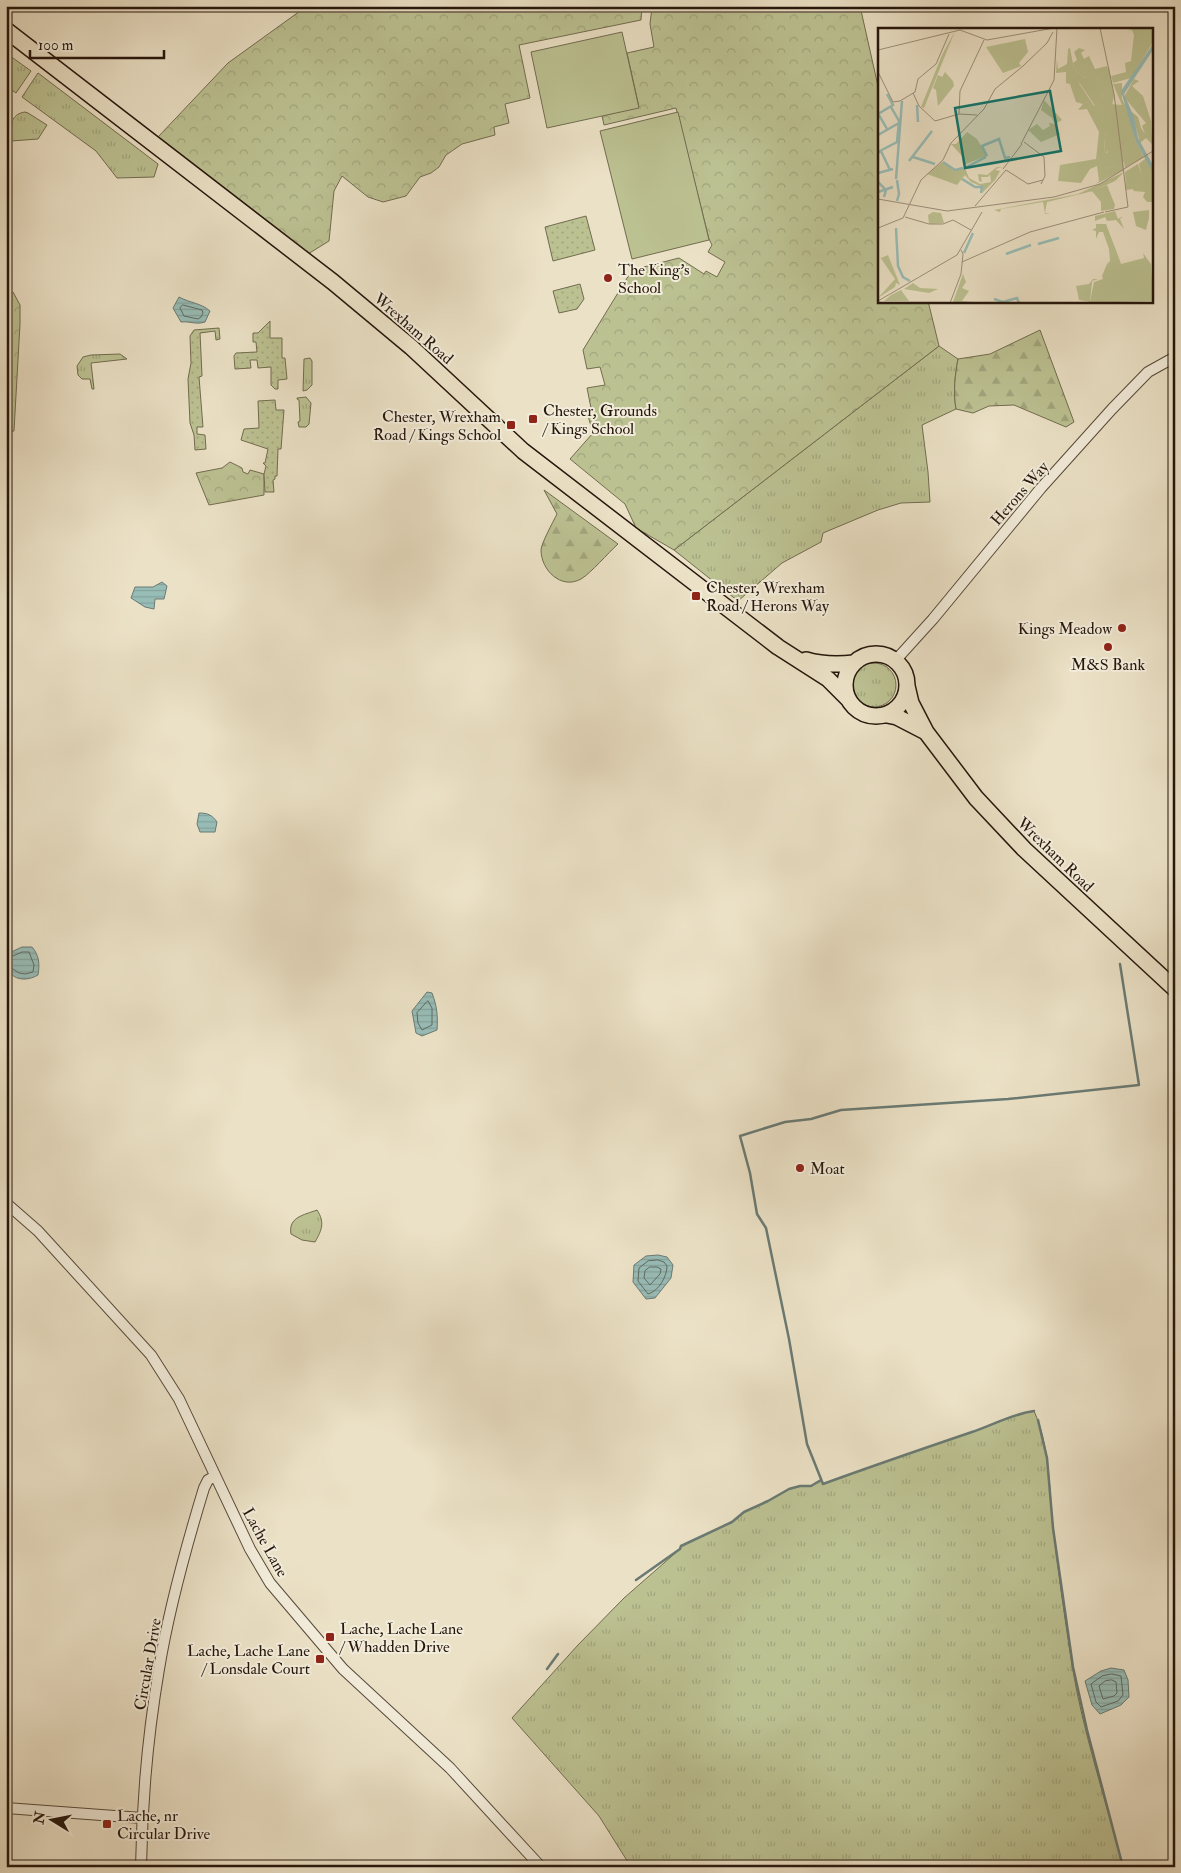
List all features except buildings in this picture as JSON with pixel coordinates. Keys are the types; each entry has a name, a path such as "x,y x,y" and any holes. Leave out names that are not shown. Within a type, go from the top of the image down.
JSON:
{"highway":[{"name":"Wrexham Road","path":"6,30 333,282 411,347 523,451 778,647 828,679 848,699"},
{"path":"870,655 887,656 895,660 906,676 906,695 902,703 887,715 878,717 868,716 855,709 848,699 845,690 848,670 854,663 870,655"},
{"name":"Wrexham Road","path":"794,657 820,664 854,663"},
{"name":"Wrexham Road","path":"907,686 912,703 926,732 976,798 1024,849 1175,989"},
{"name":"Wrexham Road","path":"887,715 897,717 926,732"}],"street":[{"name":"Herons Way","path":"895,660 933,619 1041,488 1112,409 1148,372 1175,356"},
{"name":"Lache Lane","path":"6,1204 38,1231 151,1355 178,1399 250,1549 270,1583 343,1669 450,1768 541,1867"},
{"name":"Circular Drive","path":"141,1867 142,1818 159,1669 189,1537 204,1488 208,1480 215,1476"},
{"path":"6,1808 142,1818"}],"green space":[{"path":"307,6 642,6 641,20 519,45 530,98 505,104 509,123 494,127 495,135 462,144 446,155 439,167 431,173 420,177 406,196 383,202 368,197 342,176 334,191 329,241 308,254 158,137 228,63"},
{"path":"860,6 878,86 878,302 928,302 939,346 674,550 636,528 625,504 570,459 593,433 586,409 591,408 587,388 605,385 600,367 587,369 583,350 632,270 679,258 704,274 706,271 717,277 725,262 708,252 712,245 676,108 604,125 602,116 639,107 627,53 654,47 650,24 652,7"},
{"path":"622,32 639,108 547,128 531,52"},
{"path":"6,53 31,71 16,93 6,86"},
{"path":"38,73 158,164 154,177 117,178 96,151 22,97"},
{"path":"25,112 47,125 38,139 11,141 10,131 13,119 20,113"},
{"path":"678,112 709,240 632,259 600,131"},
{"path":"586,216 595,250 553,261 545,227"},
{"path":"580,284 584,299 577,309 559,313 553,291"},
{"path":"13,292 20,305 20,324 14,431 6,433 6,294"},
{"path":"270,321 270,338 282,338 282,358 285,358 287,379 278,380 278,389 271,385 271,367 258,368 257,360 250,360 251,368 235,369 234,356 236,353 257,352 256,342 253,342 253,333 258,333"},
{"path":"219,328 220,339 216,340 215,331 200,333 202,376 199,377 203,427 197,427 197,434 205,435 206,449 195,450 194,435 190,423 188,379 191,363 190,336 194,330"},
{"path":"1040,330 1074,422 1066,427 1014,405 989,406 973,413 956,409 955,384 958,359 990,354"},
{"path":"939,346 958,359 955,384 956,409 922,425 930,502 901,503 878,510 823,533 821,542 782,563 738,601 674,550"},
{"path":"120,354 127,359 91,363 94,389 92,389 90,379 82,379 78,375 77,366 83,357"},
{"path":"310,358 312,361 312,385 303,391 304,359"},
{"path":"306,397 311,403 309,424 306,427 299,427 299,400 297,398"},
{"path":"275,400 276,410 284,410 281,449 278,449 277,476 273,480 274,492 265,492 264,474 266,466 263,463 265,463 268,449 241,440 244,429 259,428 258,401"},
{"path":"230,462 242,468 243,472 248,474 250,470 264,474 264,495 209,505 196,473 222,468"},
{"path":"544,490 618,544 585,576 574,582 560,580 548,571 544,565 541,550 557,514"},
{"path":"870,663 878,663 890,669 896,685 890,701 878,707 870,707 858,701 852,689 852,681 858,669"},
{"path":"317,1210 322,1226 315,1242 302,1240 291,1234 294,1220"},
{"path":"1034,1411 1046,1453 1057,1561 1077,1690 1088,1741 1123,1867 631,1867 599,1816 512,1718 578,1645 624,1598 680,1549 681,1546 732,1522 744,1512 789,1489 811,1486 821,1480 823,1484 1010,1417"}],"water":[{"path":"179,297 203,306 210,311 205,322 181,322 173,308"},
{"path":"162,582 167,586 164,599 155,599 154,609 145,607 131,598 135,587 153,587"},
{"path":"199,813 210,815 217,822 215,832 200,832 197,824"},
{"path":"22,947 32,947 38,956 38,975 32,978 19,979 10,973 7,968 7,954"},
{"path":"427,992 432,993 435,1002 437,1030 422,1036 416,1033 412,1011"},
{"path":"658,1255 667,1257 673,1265 671,1278 655,1298 646,1299 633,1282 634,1265 646,1256"},
{"path":"1111,1668 1124,1670 1128,1680 1129,1697 1121,1705 1100,1714 1092,1705 1085,1681 1101,1671"}],"waterway":[{"path":"1034,1411 1010,1417 823,1484 807,1444 789,1339 766,1228 757,1214 750,1173 740,1136 785,1122 811,1119 841,1110 1008,1099 1139,1085 1120,964"},
{"path":"1038,1420 1047,1458 1053,1528 1073,1667 1087,1730 1123,1867"},
{"path":"636,1580 680,1549 681,1546 732,1522 744,1512 789,1489 811,1486 821,1480"},
{"path":"547,1669 558,1654"}],"place":[{"name":"The King's School","path":"608,278"},
{"name":"Chester, Grounds / Kings School","path":"533,419"},
{"name":"Chester, Wrexham Road / Kings School","path":"511,425"},
{"name":"Chester, Wrexham Road / Herons Way","path":"696,596"},
{"name":"Kings Meadow","path":"1122,628"},
{"name":"M&S Bank","path":"1108,647"},
{"name":"Moat","path":"800,1168"},
{"name":"Lache, Lache Lane / Whadden Drive","path":"330,1637"},
{"name":"Lache, Lache Lane / Lonsdale Court","path":"320,1659"},
{"name":"Lache, nr Circular Drive","path":"107,1824"}]}
